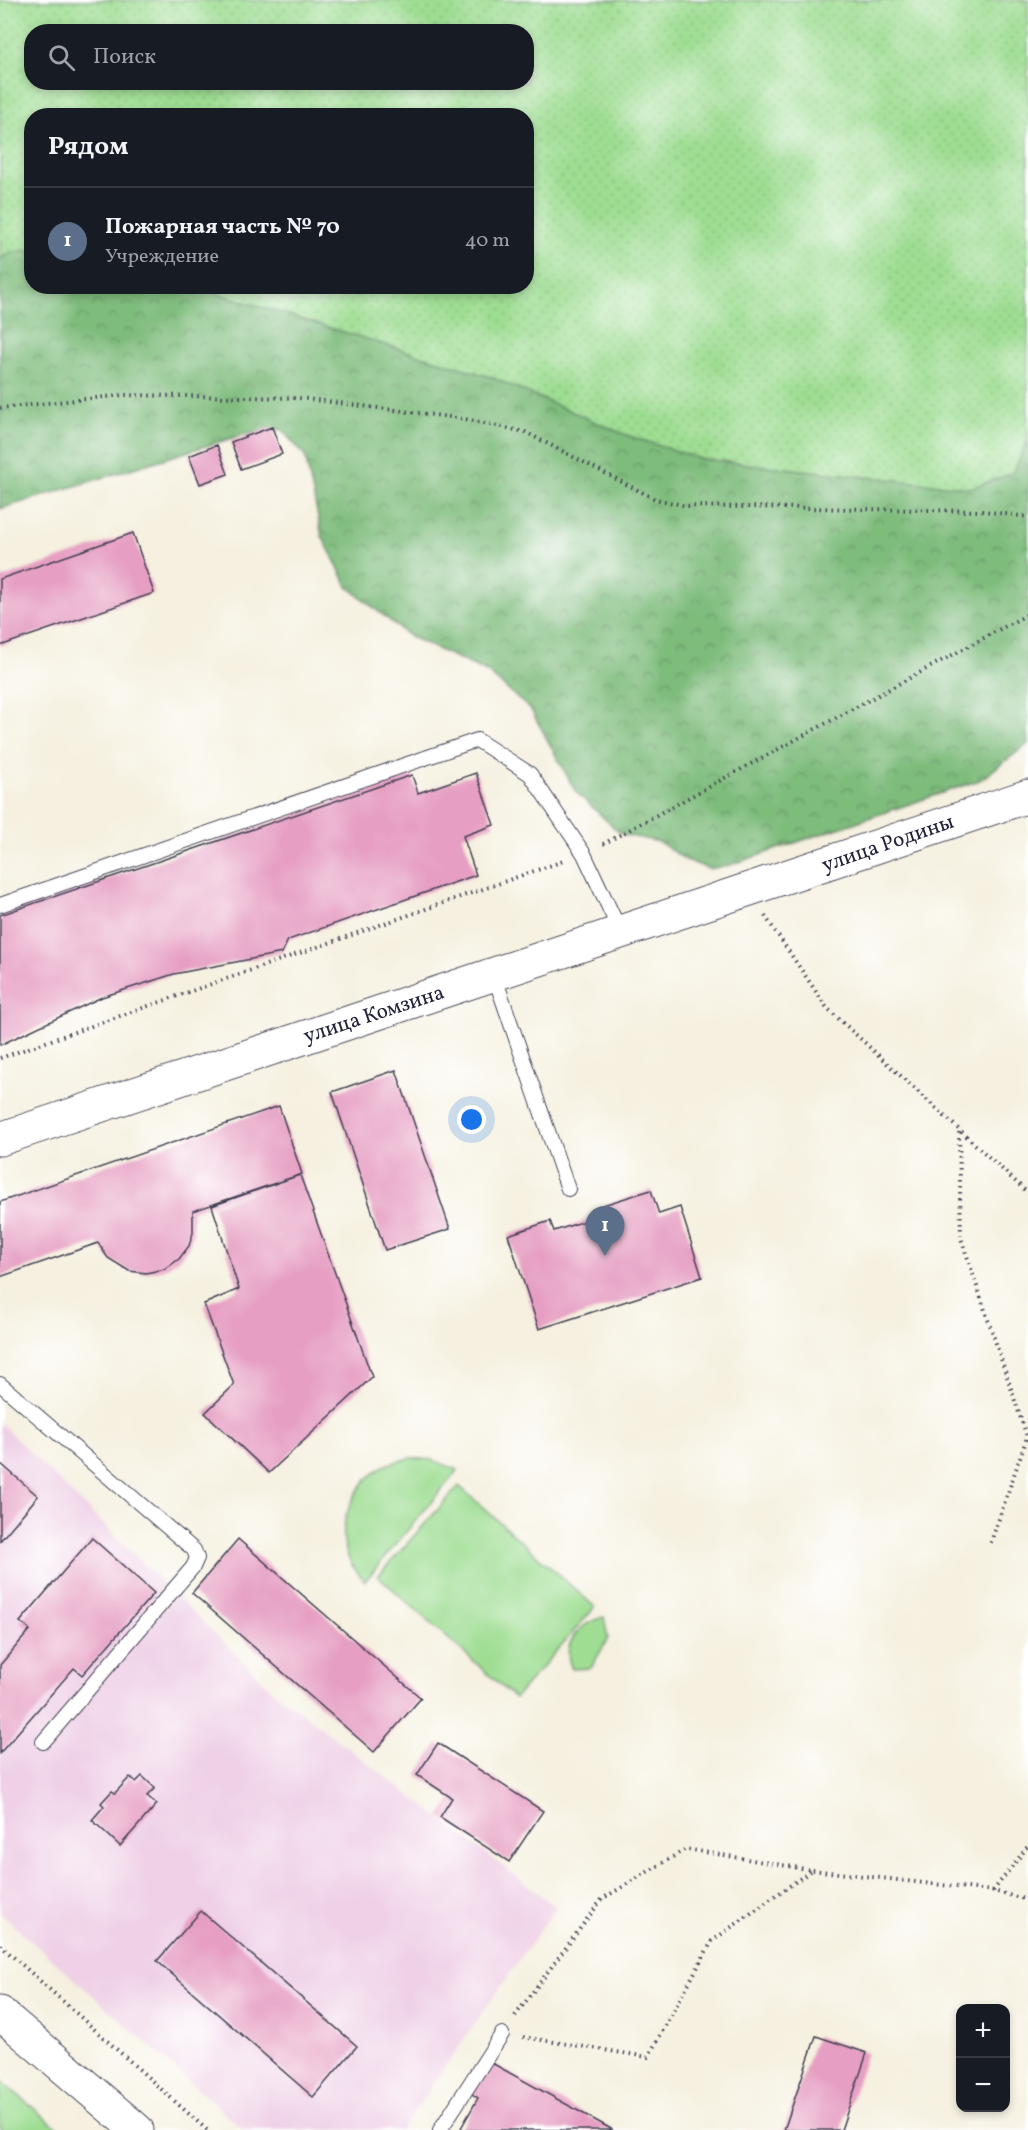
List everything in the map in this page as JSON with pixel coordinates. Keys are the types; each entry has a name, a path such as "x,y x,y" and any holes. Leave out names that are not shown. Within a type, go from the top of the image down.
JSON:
{"main road":[{"name":"улица Родины","path":"748,891 1028,796"},
{"name":"улица Комзина","path":"0,1139 748,891"},
{"path":"0,2013 137,2130"}],"lane":[{"path":"0,905 477,740 530,774 584,854 621,933"},
{"path":"494,975 568,1189"},
{"path":"0,1384 194,1550 197,1558 194,1567 43,1742"},
{"path":"440,2130 502,2034"}],"path":[{"path":"0,408 124,395 299,398 465,419 525,432 655,499 687,506 983,511 1028,517"},
{"path":"0,1058 584,854 1028,614"},
{"path":"748,891 827,1008 959,1132 1028,1193"},
{"path":"959,1132 961,1238 1027,1437 990,1545"},
{"path":"993,1891 1028,1846"},
{"path":"812,1870 712,1941 648,2057 502,2034 602,1899 686,1849 812,1870 993,1891 1028,1900"},
{"path":"0,1945 207,2130"}],"shaded area":[{"path":"0,1423 274,1692 556,1907 401,2130 244,2130 0,1913"}],"green space":[{"path":"0,0 1028,0 1028,508 702,486 507,410 0,394"},
{"path":"24,251 24,294 219,294 491,377 626,435 701,459 971,488 1013,473 1028,440 1028,744 980,780 730,865 709,869 686,860 659,842 621,834 576,792 531,710 487,672 409,636 348,587 322,536 305,456 281,429 242,435 0,509 0,259 11,252"},
{"path":"410,1458 433,1460 458,1470 365,1581 352,1565 346,1550 345,1522 349,1508 363,1484 373,1474 384,1466"},
{"path":"459,1486 595,1607 515,1698 378,1576"},
{"path":"604,1617 608,1638 591,1668 572,1669 569,1650 574,1635 587,1624"},
{"path":"0,2080 60,2130 0,2130"}],"building":[{"path":"272,427 282,454 241,469 231,442"},
{"path":"217,445 228,474 200,484 189,456"},
{"path":"133,533 154,593 0,646 0,579"},
{"path":"476,773 494,825 463,836 476,875 288,940 282,953 174,974 102,997 0,1045 0,915 412,775 418,793"},
{"path":"396,1070 450,1229 385,1250 332,1092"},
{"path":"279,1106 302,1174 193,1211 193,1233 189,1246 179,1259 165,1269 146,1273 129,1271 108,1258 98,1243 0,1277 0,1202"},
{"path":"300,1175 372,1377 269,1473 205,1413 234,1385 204,1304 239,1289 212,1206"},
{"path":"651,1190 659,1214 680,1207 702,1277 539,1329 508,1235 550,1221 554,1231 606,1214 603,1205"},
{"path":"0,1463 38,1496 0,1541"},
{"path":"92,1538 154,1593 82,1675 74,1668 0,1753 0,1665 30,1630 20,1622"},
{"path":"238,1539 421,1698 374,1752 192,1593"},
{"path":"438,1743 543,1811 509,1862 440,1817 452,1798 417,1775"},
{"path":"142,1776 155,1788 147,1796 157,1804 120,1846 92,1820 104,1806 101,1803 112,1791 115,1793 130,1777 136,1782"},
{"path":"201,1911 357,2046 313,2097 157,1961"},
{"path":"816,2036 867,2053 841,2130 784,2130"},
{"path":"490,2062 613,2130 464,2130 461,2128 478,2098 472,2094"}],"place":[{"name":"Пожарная часть № 70","path":"605,1256"}]}
